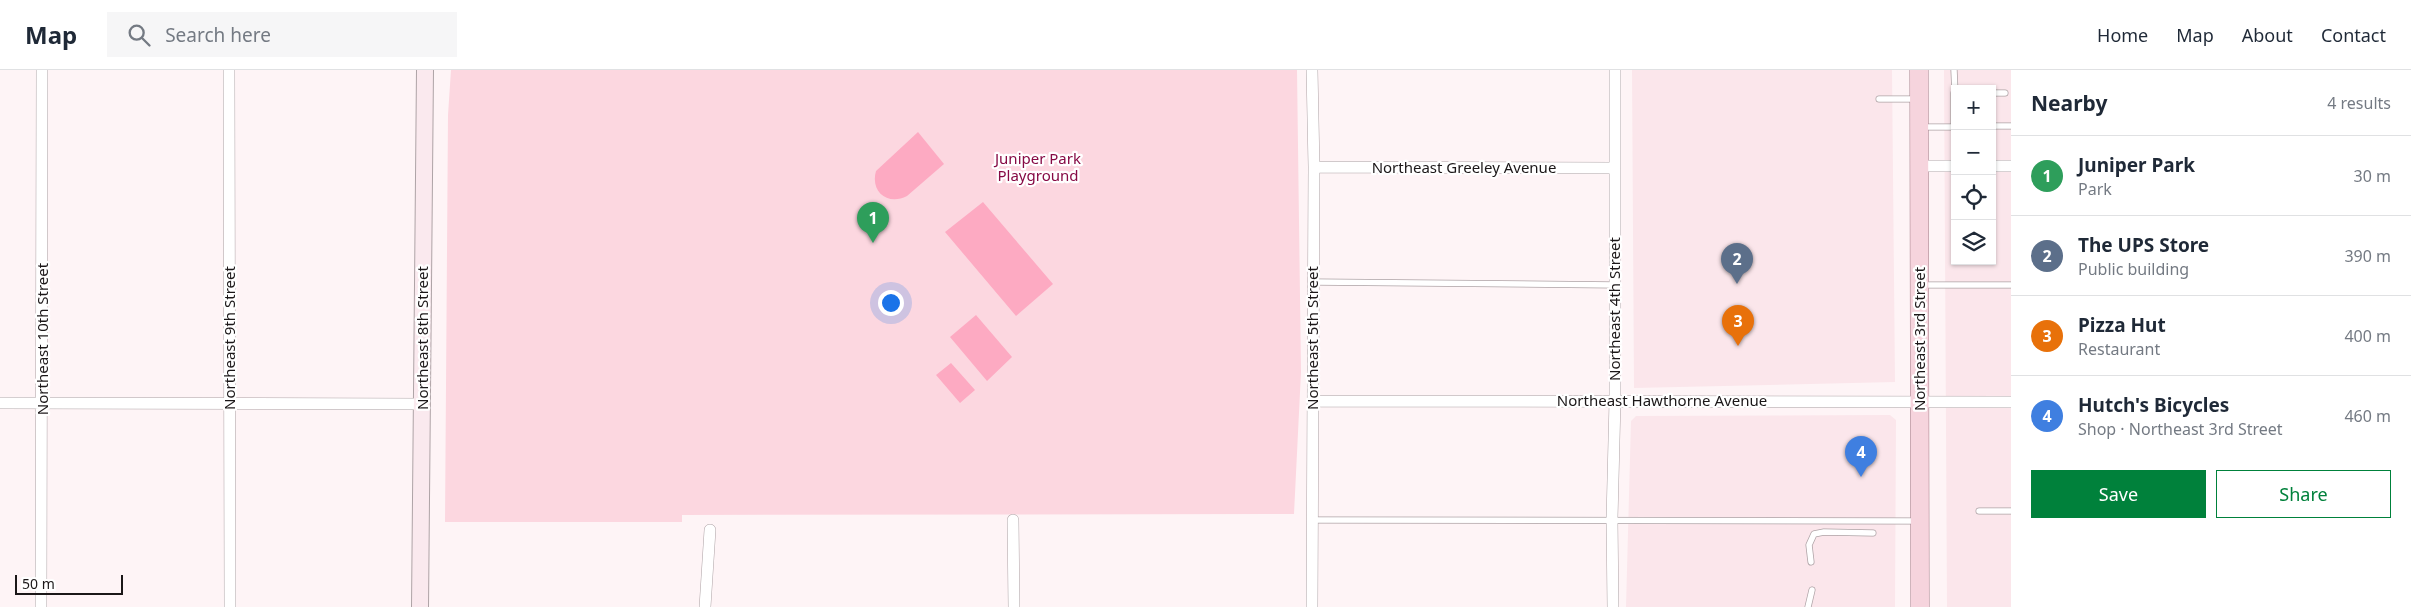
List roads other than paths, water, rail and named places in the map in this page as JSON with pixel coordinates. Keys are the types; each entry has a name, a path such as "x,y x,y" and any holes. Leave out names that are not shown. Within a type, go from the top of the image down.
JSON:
{"main road":[{"name":"Northeast 3rd Street","path":"1919,70 1920,607"}],"street":[{"name":"Northeast 10th Street","path":"42,70 42,607"},
{"name":"Northeast 9th Street","path":"229,70 230,607"},
{"name":"Northeast 8th Street","path":"420,607 425,70"},
{"name":"Northeast 5th Street","path":"1312,70 1314,167 1312,607"},
{"name":"Northeast 4th Street","path":"1613,607 1616,70"},
{"path":"1919,166 1951,166"},
{"path":"1996,166 2011,166"},
{"name":"Northeast Greeley Avenue","path":"1314,167 1615,168"},
{"name":"Northeast Hawthorne Avenue","path":"1313,401 2011,402"},
{"path":"0,403 423,404"},
{"path":"1013,520 1014,607"},
{"path":"705,607 710,530"}],"lane":[{"path":"1954,70 1954,85"},
{"path":"1996,93 2004,93"},
{"path":"1879,99 1919,99"},
{"path":"1996,126 2011,126"},
{"path":"1919,127 1951,127"},
{"path":"1314,282 1616,285"},
{"path":"1920,285 2011,285"},
{"path":"1979,511 2011,512"},
{"path":"1312,520 1920,521"},
{"path":"1811,562 1809,544 1814,534 1824,532 1873,533"},
{"path":"1808,607 1812,590"}],"place":[{"name":"Juniper Park","path":"873,243"},
{"name":"The UPS Store","path":"1737,284"},
{"name":"Pizza Hut","path":"1738,346"},
{"name":"Hutch's Bicycles","path":"1861,477"}],"park label":[{"name":"Juniper Park Playground","path":"1038,168"}]}
